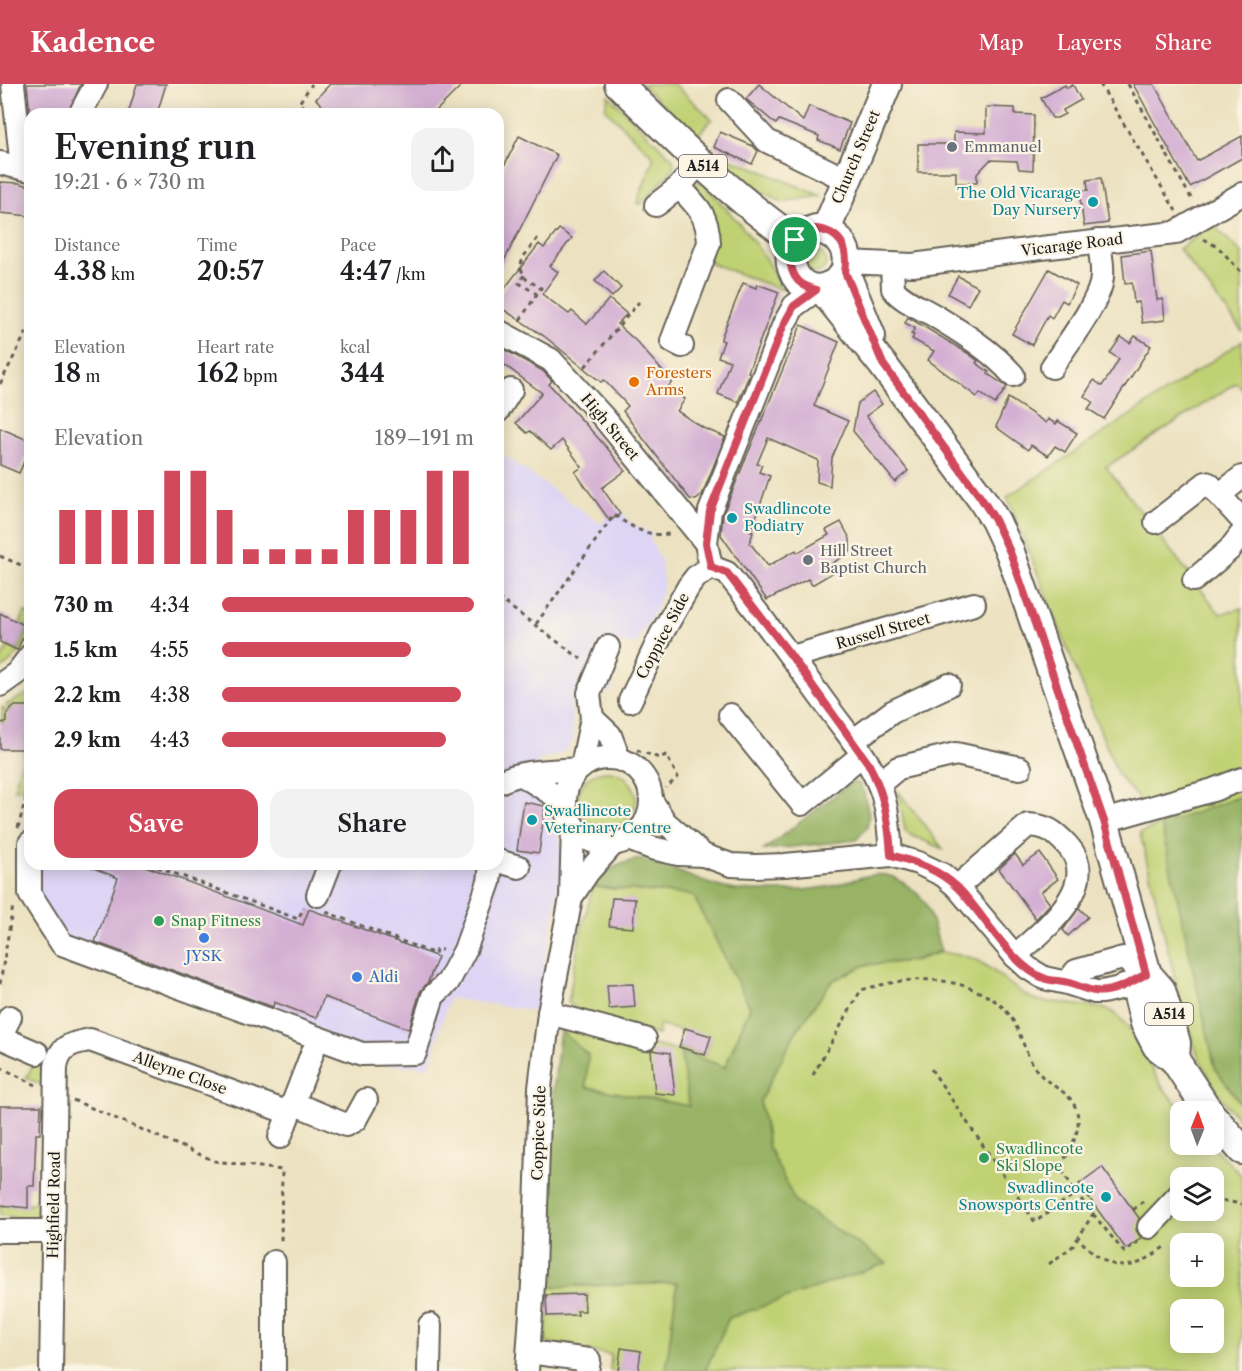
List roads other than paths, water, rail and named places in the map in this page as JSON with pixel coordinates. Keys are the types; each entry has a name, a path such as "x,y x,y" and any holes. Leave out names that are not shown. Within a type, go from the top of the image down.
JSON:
{"main road":[{"name":"A514","path":"619,84 699,163 758,215 795,240 791,252 793,271 803,285 819,290 883,364 981,498 1005,541 1034,617 1104,821 1146,974 1161,990 1176,1043 1175,1060 1202,1101"},
{"name":"Church Street","path":"826,230 887,84"},
{"path":"795,240 805,232 816,229 826,230"},
{"name":"A514","path":"826,230 836,236 844,246 846,266 883,364"},
{"path":"819,290 836,283 846,266"},
{"path":"1224,1129 1242,1150"}],"street":[{"path":"13,84 17,167"},
{"path":"83,108 96,84"},
{"path":"729,100 767,141 847,180"},
{"path":"656,205 680,187 699,163"},
{"path":"680,187 703,214 708,229 709,243 672,341 682,346"},
{"name":"Vicarage Road","path":"846,266 872,262 913,265 1175,233 1242,194"},
{"path":"1052,367 1093,302 1101,284 1102,265 1098,241"},
{"path":"892,265 893,289 901,297 934,315 1000,360 1013,375"},
{"path":"819,290 794,306 784,324 710,511 706,543 711,567 727,573 858,748 879,784 888,815 891,855"},
{"name":"High Street","path":"504,334 551,360 604,418 706,543"},
{"path":"504,401 511,390"},
{"path":"1214,489 1242,477"},
{"path":"1156,522 1203,485 1214,489 1242,520"},
{"path":"1194,580 1230,549 1242,533"},
{"name":"Coppice Side","path":"630,701 662,633 689,586 696,577 711,567"},
{"name":"Russell Street","path":"792,657 974,604"},
{"path":"581,768 592,718 589,693 604,656"},
{"path":"0,685 17,673 24,664"},
{"path":"730,714 802,804 892,712 949,686"},
{"path":"592,718 610,735 625,752 631,764 645,778 658,798 665,822 679,837 703,855"},
{"path":"625,752 610,758 597,759 581,768 570,781 565,802 566,812 579,832 591,840 621,841 678,854 703,855 731,864 754,866 785,866 891,855 918,863 943,875 957,887 1015,956 1044,978 1102,992 1120,987 1146,974"},
{"path":"879,784 898,768 956,754 1020,768"},
{"path":"504,779 581,768"},
{"path":"522,775 565,802"},
{"path":"1104,821 1213,790 1242,779"},
{"path":"621,841 638,832 658,798"},
{"name":"Coppice Side","path":"528,1362 540,1088 549,1013 571,898 573,825"},
{"path":"957,887 1028,825 1044,826 1059,837 1074,853 1079,868 1076,888 1060,913 1015,956"},
{"name":"Coppice Side","path":"571,898 588,872 621,841"},
{"path":"30,870 30,894 62,944 362,1054 415,1053 433,996 448,982 465,950 489,882 490,870"},
{"path":"313,903 327,870"},
{"path":"549,1013 645,1039"},
{"path":"3,1031 37,1053"},
{"name":"Alleyne Close","path":"70,1044 90,1041 346,1125 355,1120 366,1100"},
{"name":"Highfield Road","path":"51,1371 56,1067 60,1052 70,1044"},
{"path":"280,1137 313,1051"},
{"path":"1149,1227 1170,1205"},
{"path":"0,1231 54,1231"},
{"path":"274,1262 274,1371"},
{"path":"429,1371 430,1325"},
{"path":"528,1362 589,1360 587,1371"}],"place":[{"name":"Emmanuel","path":"952,147"},
{"name":"The Old Vicarage Day Nursery","path":"1093,202"},
{"name":"Foresters Arms","path":"634,382"},
{"name":"Swadlincote Podiatry","path":"732,518"},
{"name":"Hill Street Baptist Church","path":"808,560"},
{"name":"Swadlincote Veterinary Centre","path":"532,820"},
{"name":"Snap Fitness","path":"159,921"},
{"name":"JYSK","path":"204,938"},
{"name":"Aldi","path":"357,977"},
{"name":"Swadlincote Ski Slope","path":"984,1158"},
{"name":"Swadlincote Snowsports Centre","path":"1106,1197"}]}
